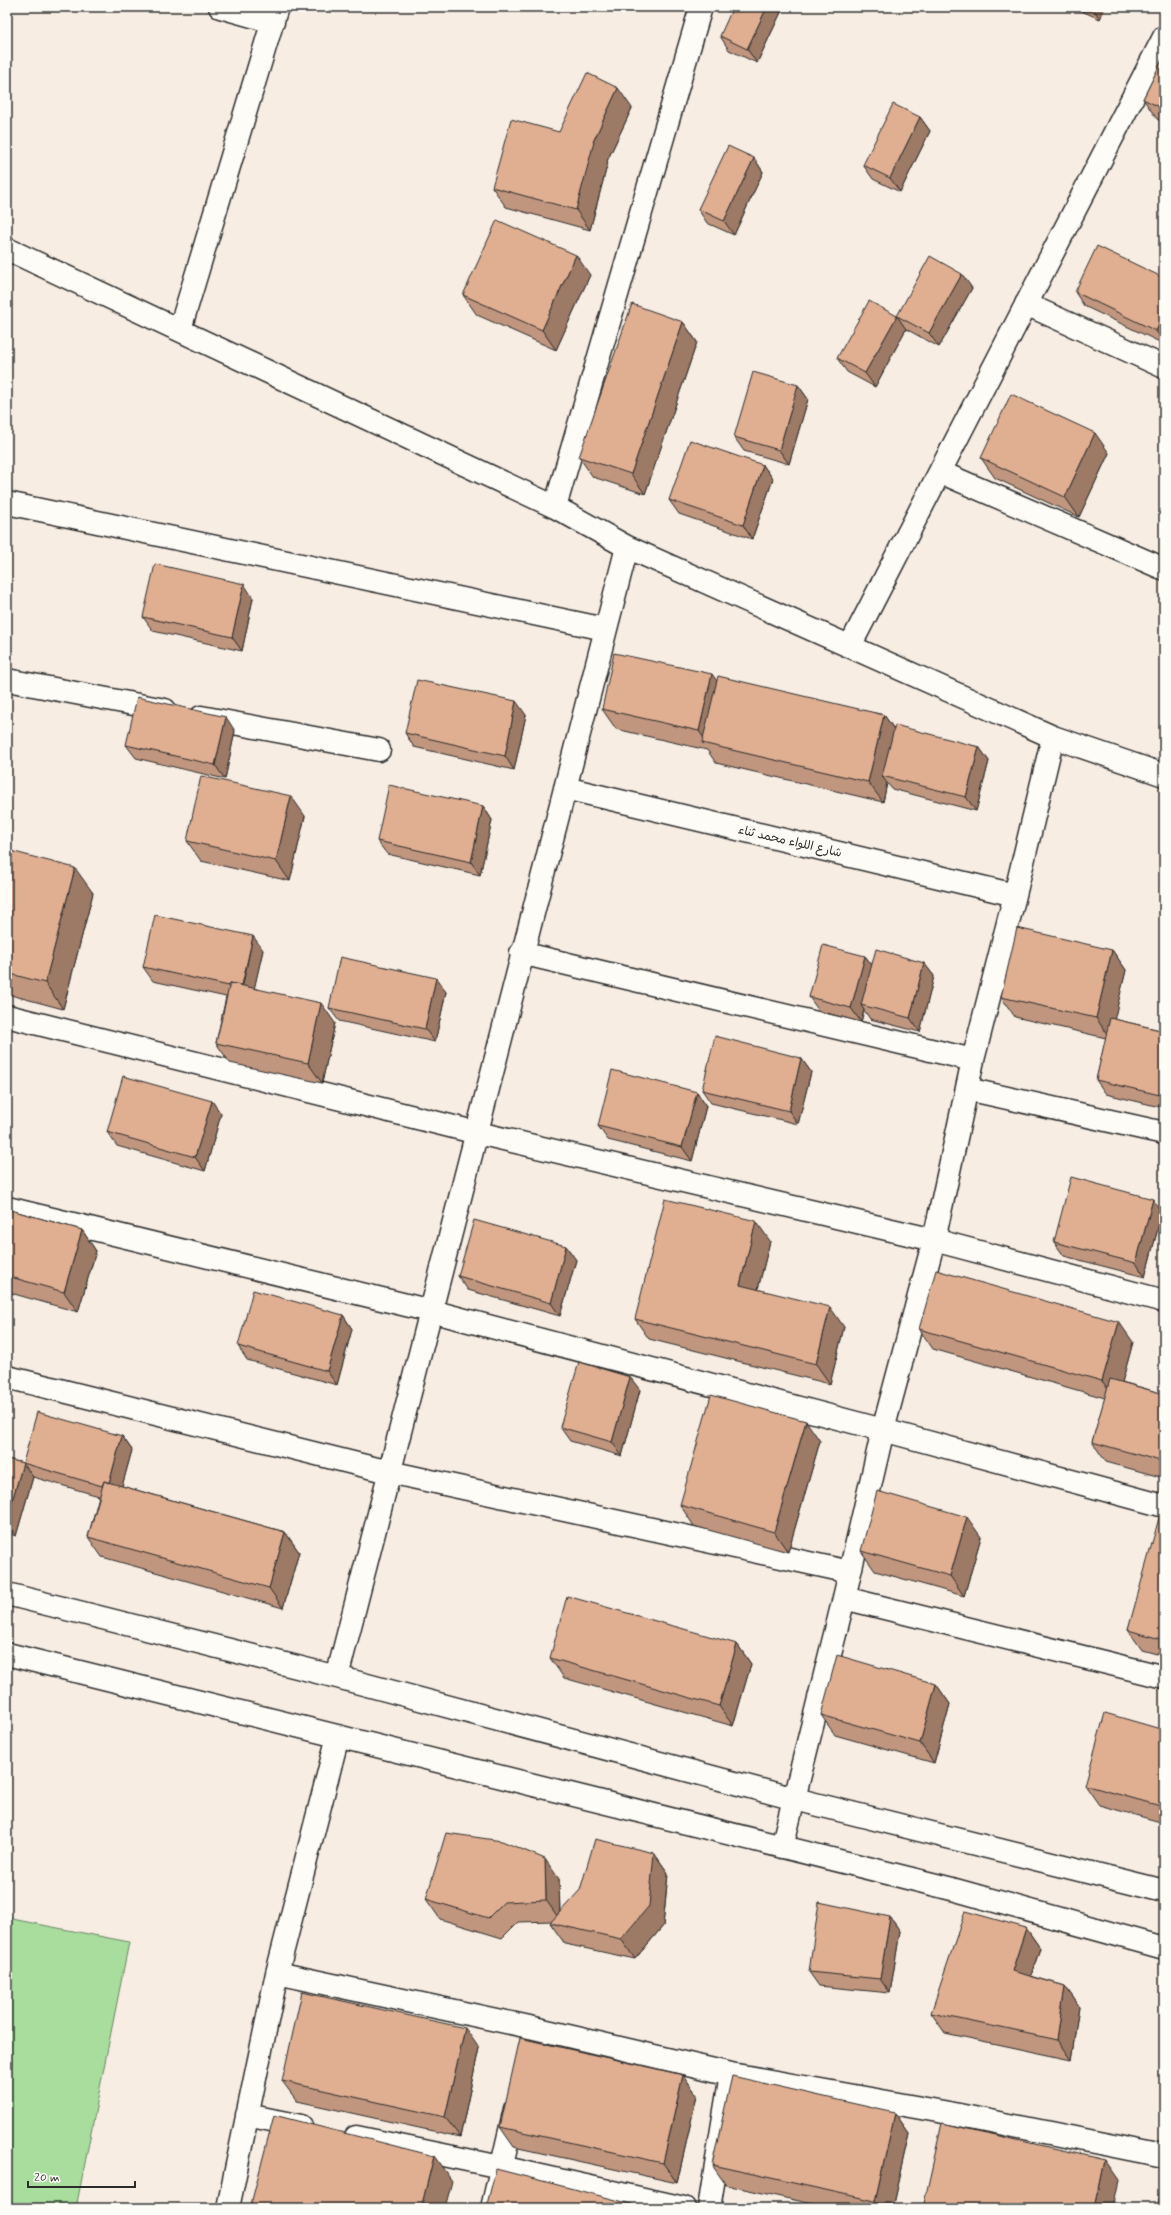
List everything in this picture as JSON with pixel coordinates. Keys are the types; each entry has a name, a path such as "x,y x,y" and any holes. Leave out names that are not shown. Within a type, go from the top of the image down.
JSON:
{"street":[{"path":"180,329 275,14 220,7"},
{"path":"555,507 701,7"},
{"path":"850,646 1164,37"},
{"path":"7,249 180,329 555,507 627,547 1053,737 1164,775"},
{"path":"1026,304 1164,367"},
{"path":"940,472 1162,568"},
{"path":"7,503 606,629"},
{"path":"337,1677 478,1133 521,953 627,547"},
{"path":"7,680 379,750"},
{"path":"782,1847 844,1598 883,1430 934,1240 973,1060 1053,737"},
{"name":"شارع اللواء محمد ثناء","path":"565,788 1015,895"},
{"path":"521,953 973,1060"},
{"path":"7,1016 478,1133 934,1240 1164,1301"},
{"path":"967,1089 1164,1133"},
{"path":"7,1208 431,1311 883,1430 1164,1506"},
{"path":"7,1377 390,1472 850,1572"},
{"path":"7,1594 337,1677 795,1799 1164,1892"},
{"path":"844,1598 1164,1677"},
{"path":"7,1654 952,1889 1164,1948"},
{"path":"228,2208 277,1973 338,1736"},
{"path":"277,1973 534,2028 731,2074 960,2115 1164,2156"},
{"path":"528,2051 534,2028"},
{"path":"709,2208 731,2074"},
{"path":"492,2208 519,2090"},
{"path":"247,2115 501,2167 684,2208"},
{"path":"954,2137 960,2115"}],"green space":[{"path":"7,1918 129,1942 76,2208 7,2208"}],"building":[{"path":"733,7 767,7 747,49 720,36"},
{"path":"1164,56 1164,109 1143,99"},
{"path":"587,73 618,88 593,142 576,210 492,187 511,119 559,132"},
{"path":"893,104 920,117 890,178 863,165"},
{"path":"728,146 754,158 724,221 698,209"},
{"path":"497,220 576,255 542,330 463,295"},
{"path":"1097,246 1164,278 1164,314 1156,331 1075,292"},
{"path":"930,256 962,274 929,333 897,316"},
{"path":"869,301 897,316 865,373 837,358"},
{"path":"632,304 683,322 631,474 579,457"},
{"path":"753,372 798,385 779,450 734,437"},
{"path":"1011,394 1095,433 1065,497 981,458"},
{"path":"690,440 763,465 743,525 669,500"},
{"path":"155,564 244,584 232,637 143,617"},
{"path":"614,653 712,674 699,731 602,709"},
{"path":"718,676 884,715 868,782 702,743"},
{"path":"417,680 516,701 505,756 405,733"},
{"path":"137,697 226,717 215,765 126,745"},
{"path":"895,725 979,747 966,797 882,776"},
{"path":"201,776 291,796 276,861 187,841"},
{"path":"389,785 483,806 471,862 377,841"},
{"path":"7,850 75,868 45,983 7,973"},
{"path":"155,915 253,936 242,985 230,983 229,986 143,967"},
{"path":"1017,928 1112,950 1096,1018 1001,997"},
{"path":"823,945 865,956 851,1008 809,997"},
{"path":"876,949 924,963 910,1018 861,1005"},
{"path":"340,957 436,978 425,1029 329,1008"},
{"path":"230,983 321,1003 308,1063 216,1043"},
{"path":"1110,1018 1164,1031 1164,1096 1096,1080"},
{"path":"715,1036 801,1058 789,1111 702,1090"},
{"path":"612,1070 697,1092 682,1147 598,1126"},
{"path":"123,1076 212,1101 195,1157 107,1132"},
{"path":"1071,1177 1153,1199 1136,1263 1054,1242"},
{"path":"665,1199 756,1221 740,1285 830,1307 816,1364 635,1319"},
{"path":"7,1209 82,1230 64,1292 7,1276"},
{"path":"474,1220 566,1246 551,1303 458,1276"},
{"path":"936,1270 1119,1322 1102,1381 919,1329"},
{"path":"253,1290 343,1315 327,1371 238,1346"},
{"path":"579,1362 630,1377 612,1442 560,1427"},
{"path":"1110,1379 1164,1394 1164,1462 1092,1442"},
{"path":"711,1395 806,1421 774,1532 680,1505"},
{"path":"37,1412 122,1436 109,1483 104,1481 102,1486 23,1463"},
{"path":"7,1459 23,1463 7,1519"},
{"path":"104,1481 285,1532 269,1588 88,1537"},
{"path":"877,1491 967,1517 950,1576 861,1551"},
{"path":"1159,1518 1164,1519 1164,1640 1128,1630"},
{"path":"567,1596 737,1644 719,1706 550,1658"},
{"path":"837,1655 936,1684 920,1743 821,1715"},
{"path":"1105,1713 1164,1730 1164,1807 1085,1785"},
{"path":"446,1833 502,1841 545,1859 546,1900 504,1902 488,1918 426,1899"},
{"path":"595,1839 654,1853 649,1906 621,1939 550,1923 580,1890"},
{"path":"819,1902 890,1917 880,1979 809,1972"},
{"path":"965,1911 1026,1928 1012,1971 1065,1986 1057,2040 931,2013"},
{"path":"302,1992 465,2028 445,2117 282,2081"},
{"path":"520,2038 683,2075 663,2163 500,2127"},
{"path":"732,2076 895,2113 875,2201 712,2165"},
{"path":"274,2115 434,2156 421,2208 250,2208"},
{"path":"942,2123 1105,2160 1095,2208 923,2208"},
{"path":"496,2169 647,2208 486,2208"},
{"path":"1164,2177 1164,2208 1157,2208"}]}
